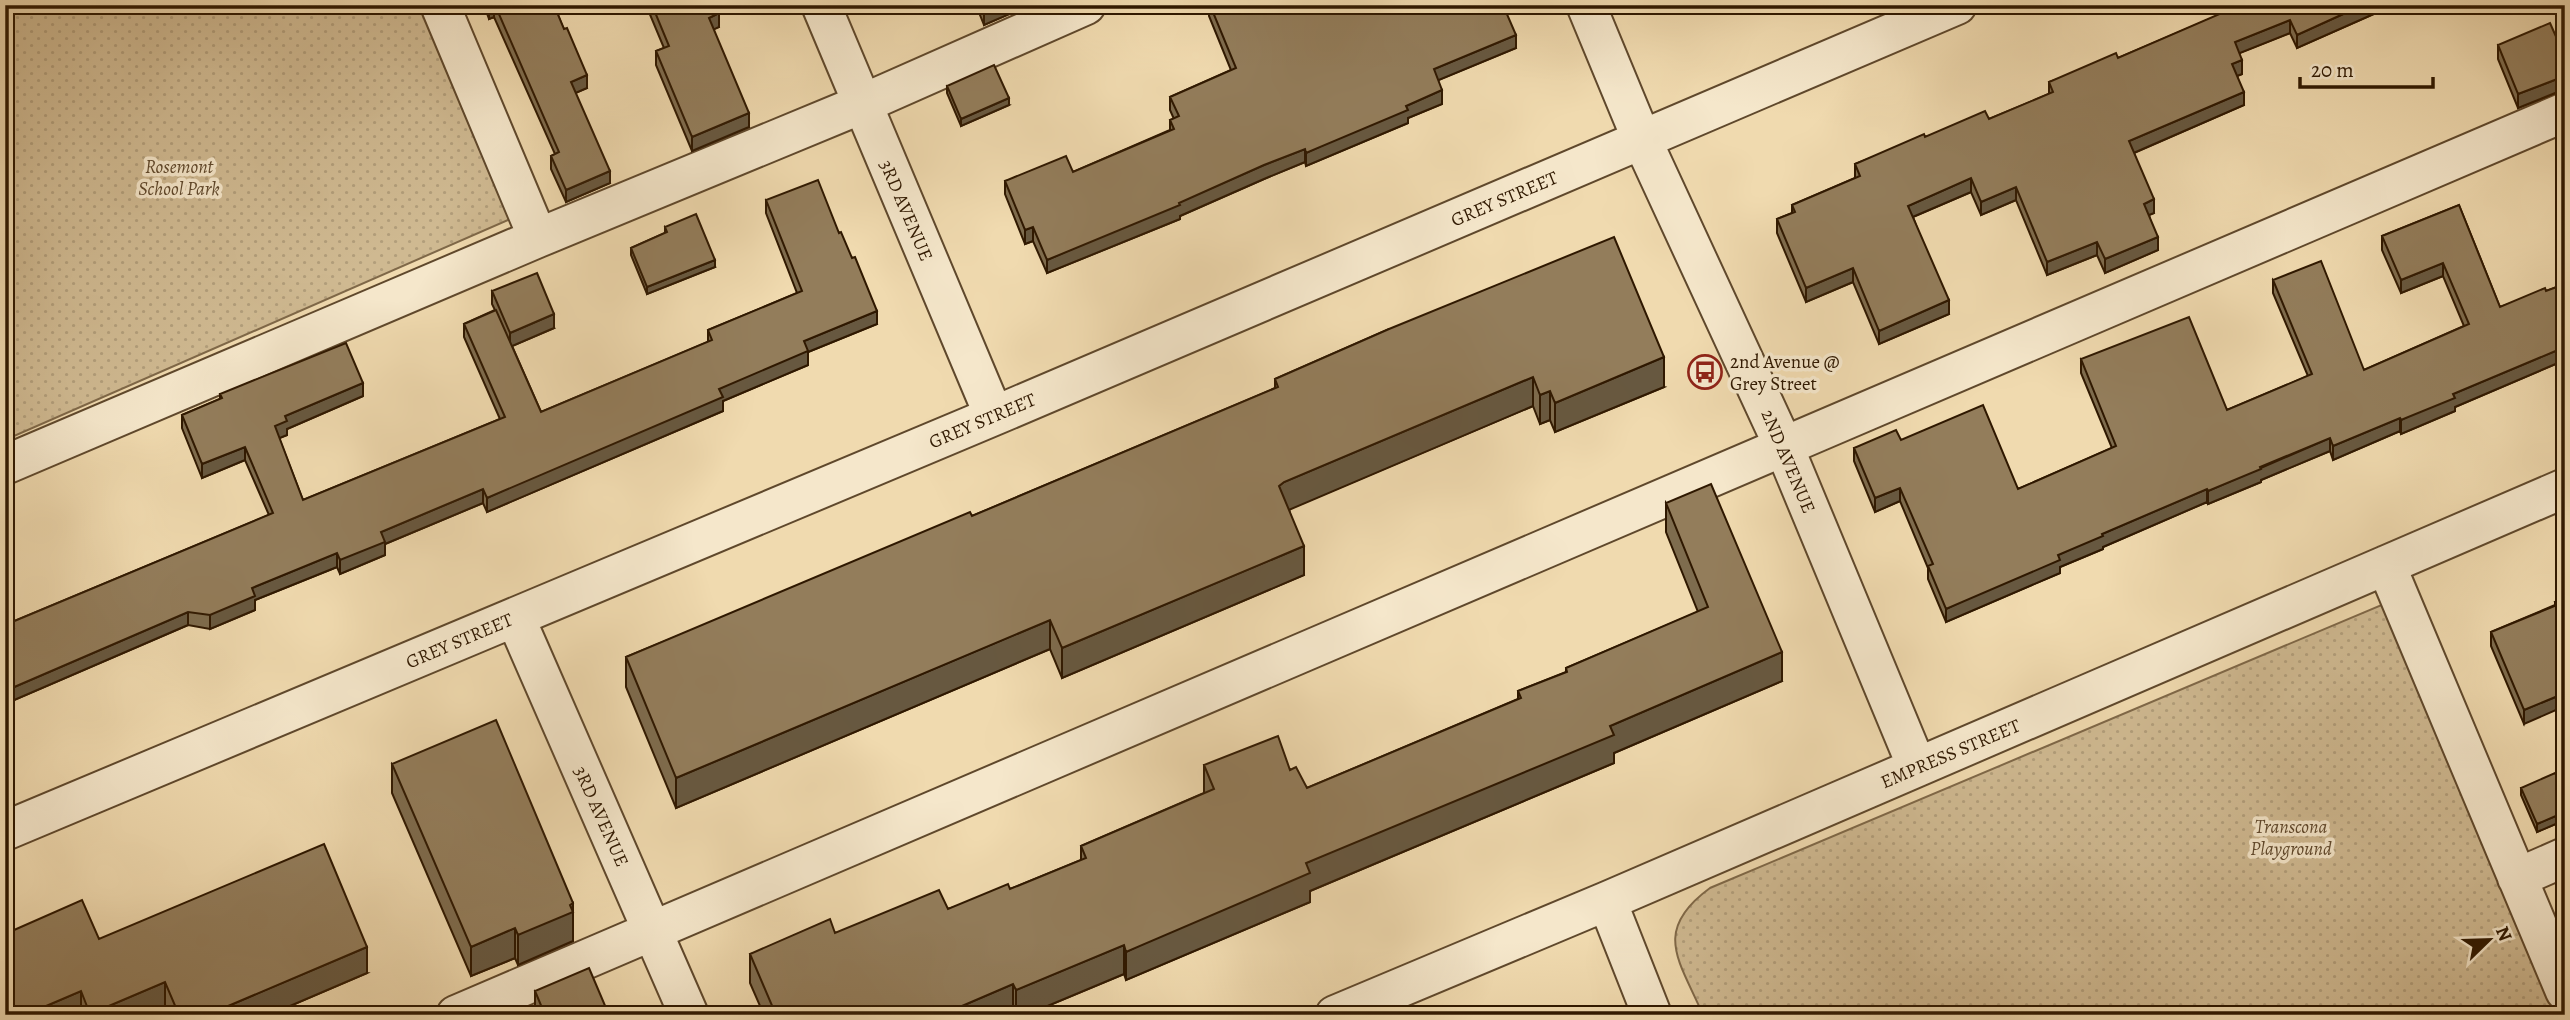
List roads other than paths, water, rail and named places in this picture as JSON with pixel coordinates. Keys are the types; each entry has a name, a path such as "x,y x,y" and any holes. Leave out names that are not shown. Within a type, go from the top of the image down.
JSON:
{"street":[{"path":"440,5 538,238"},
{"name":"3RD AVENUE","path":"821,5 994,416"},
{"path":"5,465 538,238 862,104 1086,5"},
{"name":"2ND AVENUE","path":"1586,5 1642,139 1784,447 1917,767"},
{"name":"GREY STREET","path":"5,831 994,416 1957,5"},
{"path":"478,1011 652,931 2565,112"},
{"name":"EMPRESS STREET","path":"1335,1015 1607,901 2565,488"},
{"path":"2386,565 2565,991"},
{"name":"3RD AVENUE","path":"515,617 689,1015"},
{"path":"2517,878 2565,857"},
{"path":"1607,901 1652,1015"}],"place":[{"name":"2nd Avenue @ Grey Street","path":"1705,372"}],"park label":[{"name":"Rosemont School Park","path":"179,177"},
{"name":"Transcona Playground","path":"2291,837"}]}
